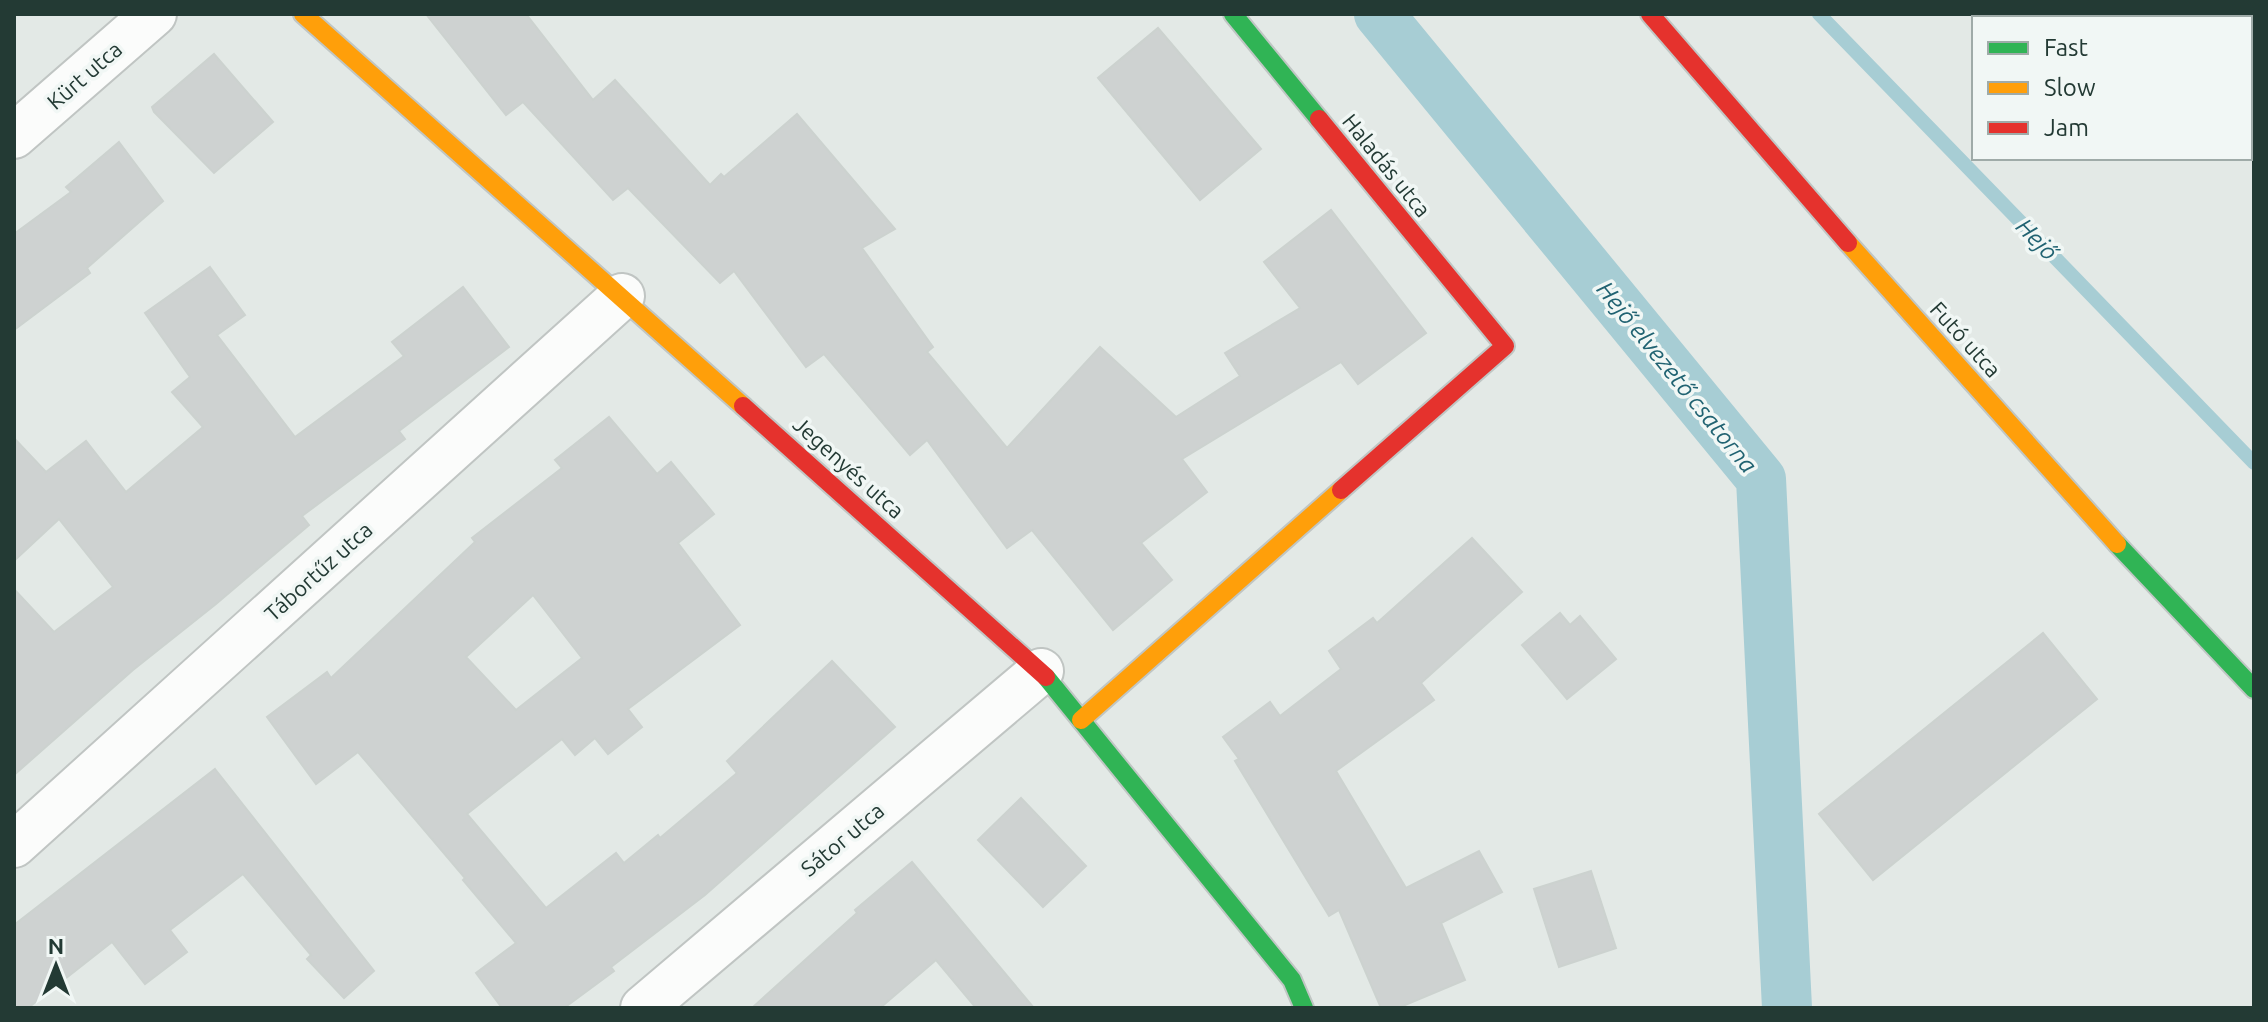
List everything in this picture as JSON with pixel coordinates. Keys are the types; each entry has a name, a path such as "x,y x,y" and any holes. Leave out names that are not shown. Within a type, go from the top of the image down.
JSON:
{"street":[{"name":"Kürt utca","path":"14,136 154,14"},
{"name":"Jegenyés utca","path":"303,14 1041,671 1292,980 1304,1008"},
{"name":"Haladás utca","path":"1081,720 1505,346 1233,14"},
{"name":"Futó utca","path":"1650,14 2028,445 2254,689"},
{"name":"Tábortűz utca","path":"14,845 622,296"},
{"name":"Sátor utca","path":"643,1008 1041,671"}],"building":[{"path":"426,14 526,14 593,100 615,80 710,185 721,174 724,177 797,114 895,229 862,248 933,347 927,352 1007,448 1100,347 1176,417 1240,376 1225,353 1300,308 1264,262 1331,210 1426,333 1358,384 1341,362 1182,459 1207,492 1141,543 1172,580 1113,630 1032,530 1007,548 927,440 910,455 824,354 806,367 734,271 720,283 628,188 613,200 523,102 506,115"},
{"path":"1158,28 1261,149 1200,200 1098,78"},
{"path":"214,54 273,122 214,173 152,107"},
{"path":"119,142 163,201 87,268 90,273 14,330 14,234 71,192 66,187"},
{"path":"210,267 245,315 217,335 295,437 404,356 392,342 463,287 509,347 399,431 405,439 302,516 309,525 133,670 14,775 14,589 54,632 113,587 59,519 14,561 14,438 46,472 86,441 126,492 203,427 172,392 190,377 145,313"},
{"path":"609,417 657,474 671,462 714,514 678,543 740,625 628,709 642,727 608,754 595,738 575,755 562,739 467,814 546,908 616,853 624,863 658,835 660,838 737,773 727,761 832,661 895,727 705,895 611,967 614,971 564,1008 502,1008 476,973 516,943 463,880 465,878 358,752 316,784 267,717 327,672 331,678 475,542 472,538 562,468 555,460","holes":["533,595 582,658 516,710 466,657"]},
{"path":"1472,538 1522,592 1421,683 1434,700 1336,771 1406,888 1479,851 1502,892 1441,923 1465,980 1398,1008 1381,1008 1339,910 1329,916 1235,761 1239,759 1223,737 1270,702 1280,716 1341,669 1329,651 1373,618 1377,623"},
{"path":"1560,613 1570,625 1580,616 1616,659 1567,699 1522,645"},
{"path":"2043,633 2097,699 1873,880 1819,814"},
{"path":"215,769 374,971 344,998 307,959 311,955 243,874 170,930 187,952 145,984 112,942 28,1008 14,1008 14,925"},
{"path":"1021,798 1086,866 1043,907 978,840"},
{"path":"912,862 1034,1008 976,1008 936,960 880,1008 752,1008 857,913 855,910"},
{"path":"1591,871 1616,948 1559,967 1534,889"}],"waterway":[{"name":"Hejő elvezető csatorna","path":"1379,14 1761,479 1787,1008"},
{"name":"Hejő","path":"1819,14 2254,463"}],"traffic: fast":[{"path":"1233,14 1319,119"},
{"path":"2117,544 2254,689"},
{"path":"1046,677 1292,980 1304,1008"}],"traffic: slow":[{"path":"303,14 743,406"},
{"path":"1848,243 2117,544"},
{"path":"1081,720 1341,490"}],"traffic: jam":[{"path":"1650,14 1848,243"},
{"path":"1319,119 1505,346 1341,490"},
{"path":"743,406 1046,677"}]}
